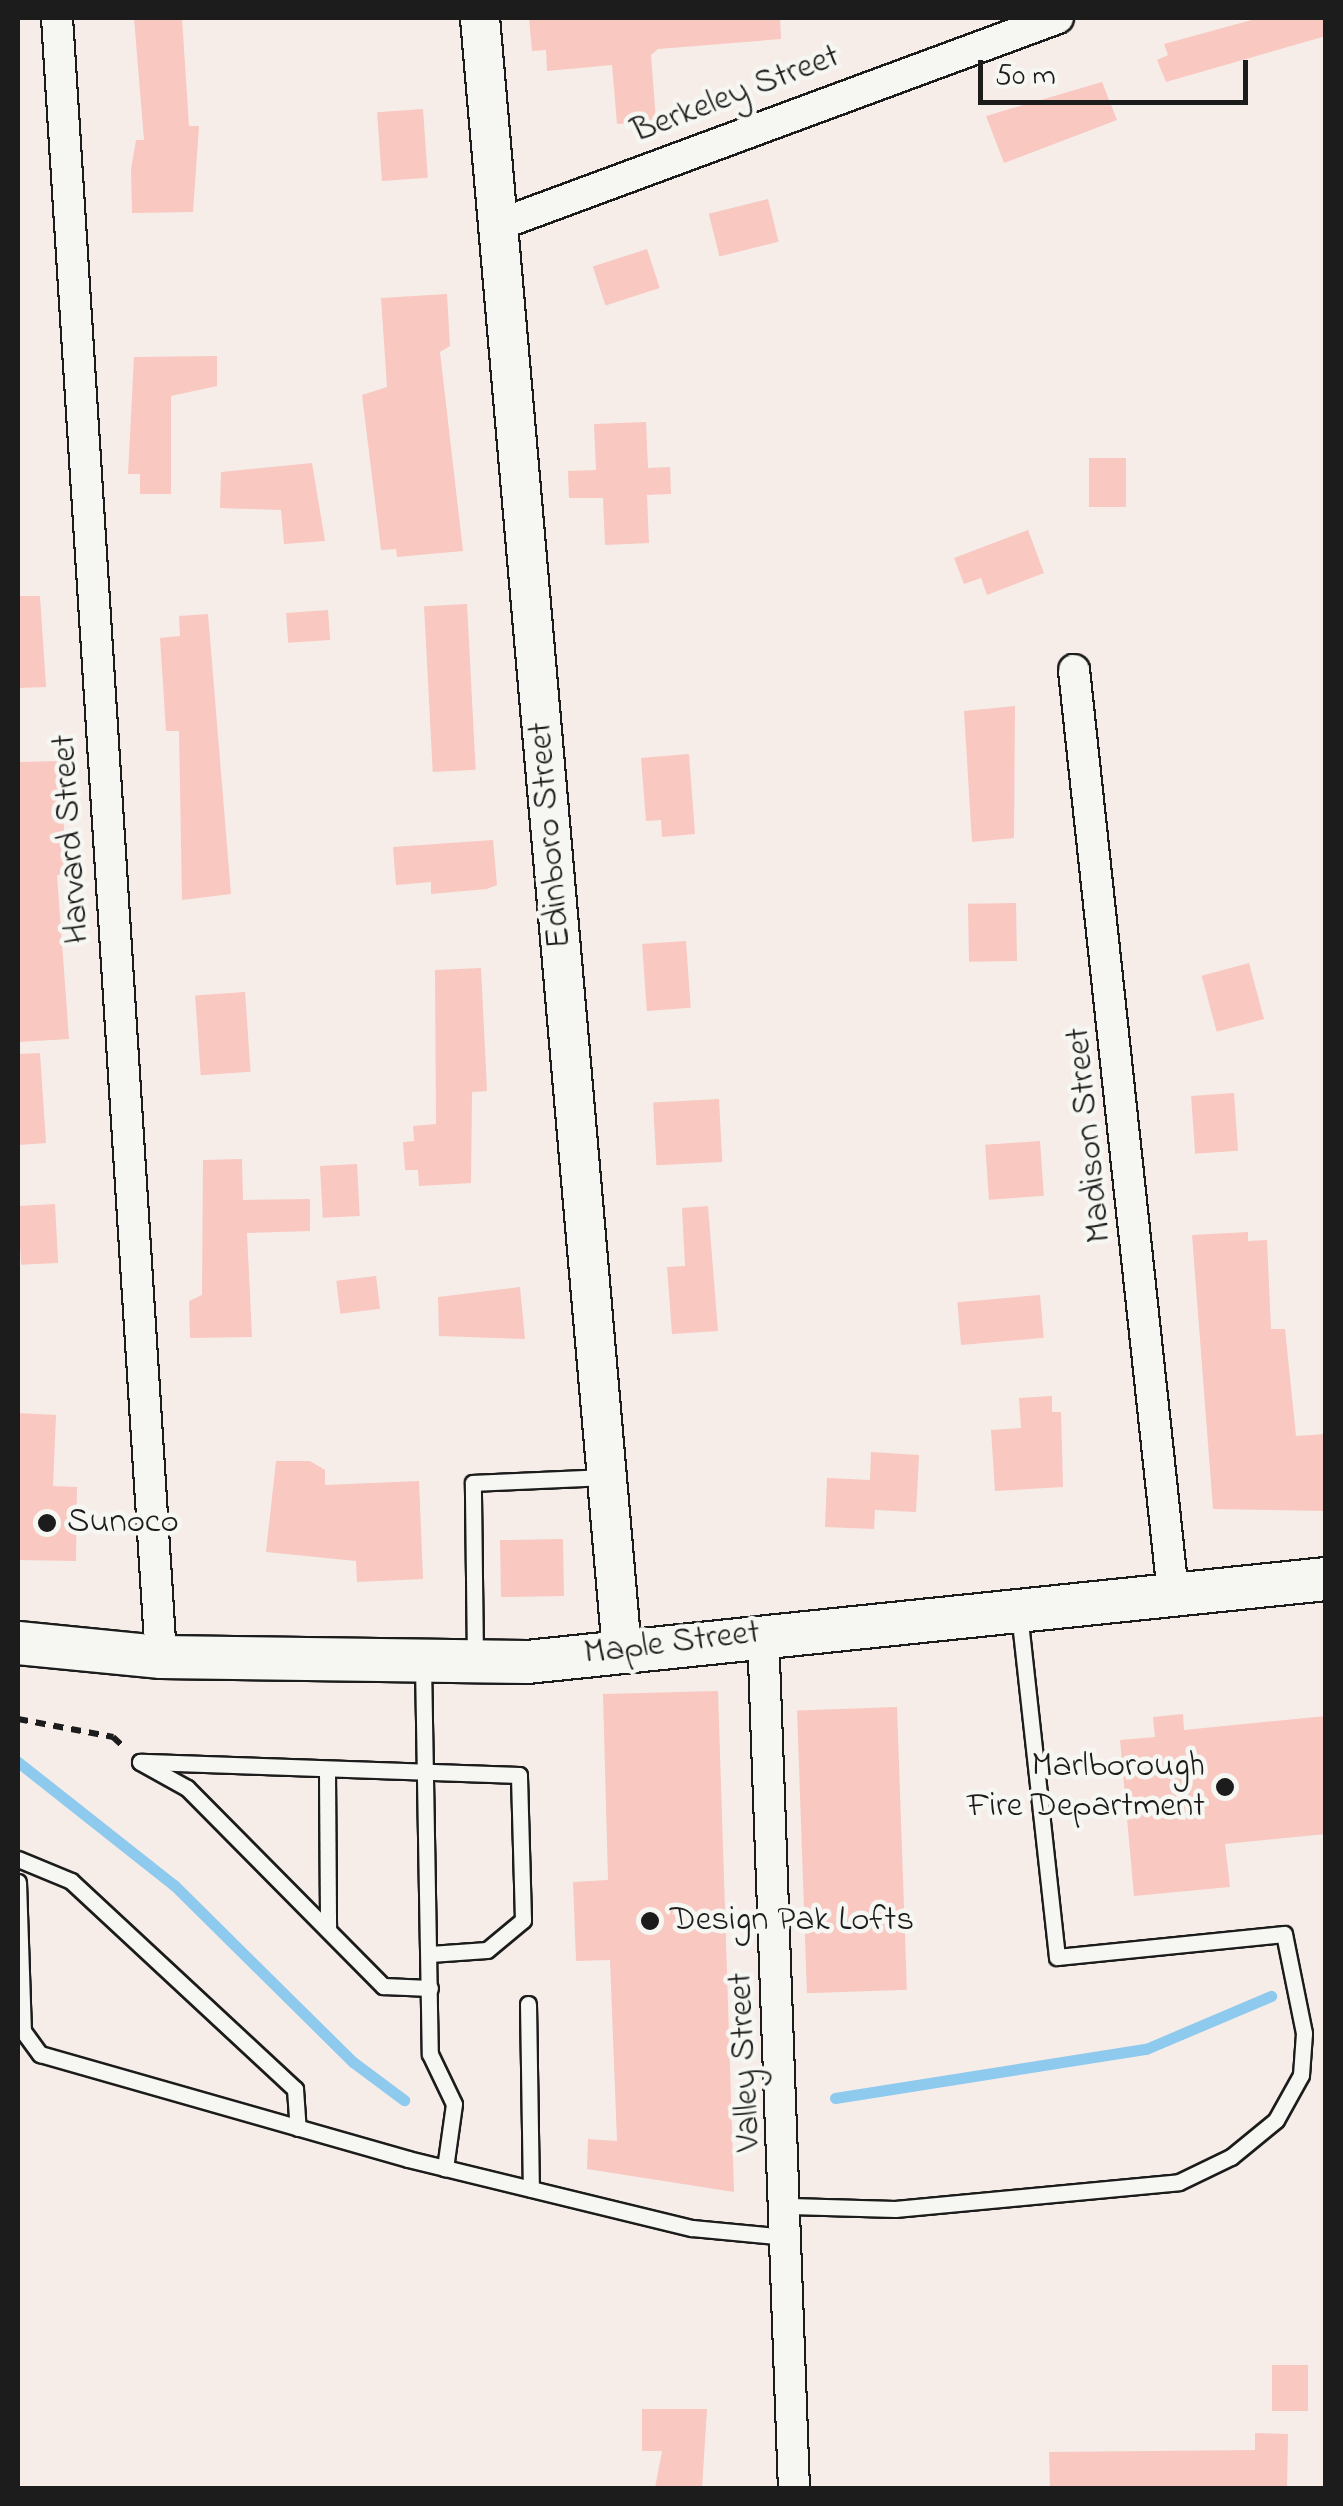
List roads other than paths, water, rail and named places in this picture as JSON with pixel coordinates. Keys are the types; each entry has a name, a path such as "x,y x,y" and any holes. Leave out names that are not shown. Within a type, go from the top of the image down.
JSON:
{"main road":[{"name":"Maple Street","path":"18,1642 161,1656 476,1663 622,1652 763,1632 1326,1579"}],"street":[{"name":"Harvard Street","path":"57,18 161,1656"},
{"name":"Edinboro Street","path":"480,18 622,1652"},
{"name":"Berkeley Street","path":"498,226 1058,18"},
{"name":"Madison Street","path":"1074,670 1173,1594"},
{"name":"Valley Street","path":"763,1632 790,2206 794,2488"}],"lane":[{"path":"476,1663 473,1483 605,1477"},
{"path":"790,2206 895,2209 1179,2182 1231,2157 1276,2120 1300,2075 1304,2033 1284,1934 1057,1957 1019,1609"},
{"path":"424,1663 430,2054 454,2104 445,2168"},
{"path":"430,1954 487,1950 523,1920 519,1775 327,1773 140,1762 187,1788 383,1986 430,1988"},
{"path":"327,1773 328,1929"},
{"path":"18,1859 70,1881 295,2089 298,2128"},
{"path":"18,1882 23,2031 40,2054 445,2168 692,2228 791,2238"},
{"path":"528,2004 531,2189"}],"waterway":[{"path":"18,1762 174,1885 353,2062 404,2100"},
{"path":"835,2098 1146,2049 1271,1996"}],"place":[{"name":"Sunoco","path":"47,1523"},
{"name":"Marlborough Fire Department","path":"1225,1787"},
{"name":"Design Pak Lofts","path":"650,1921"}]}
